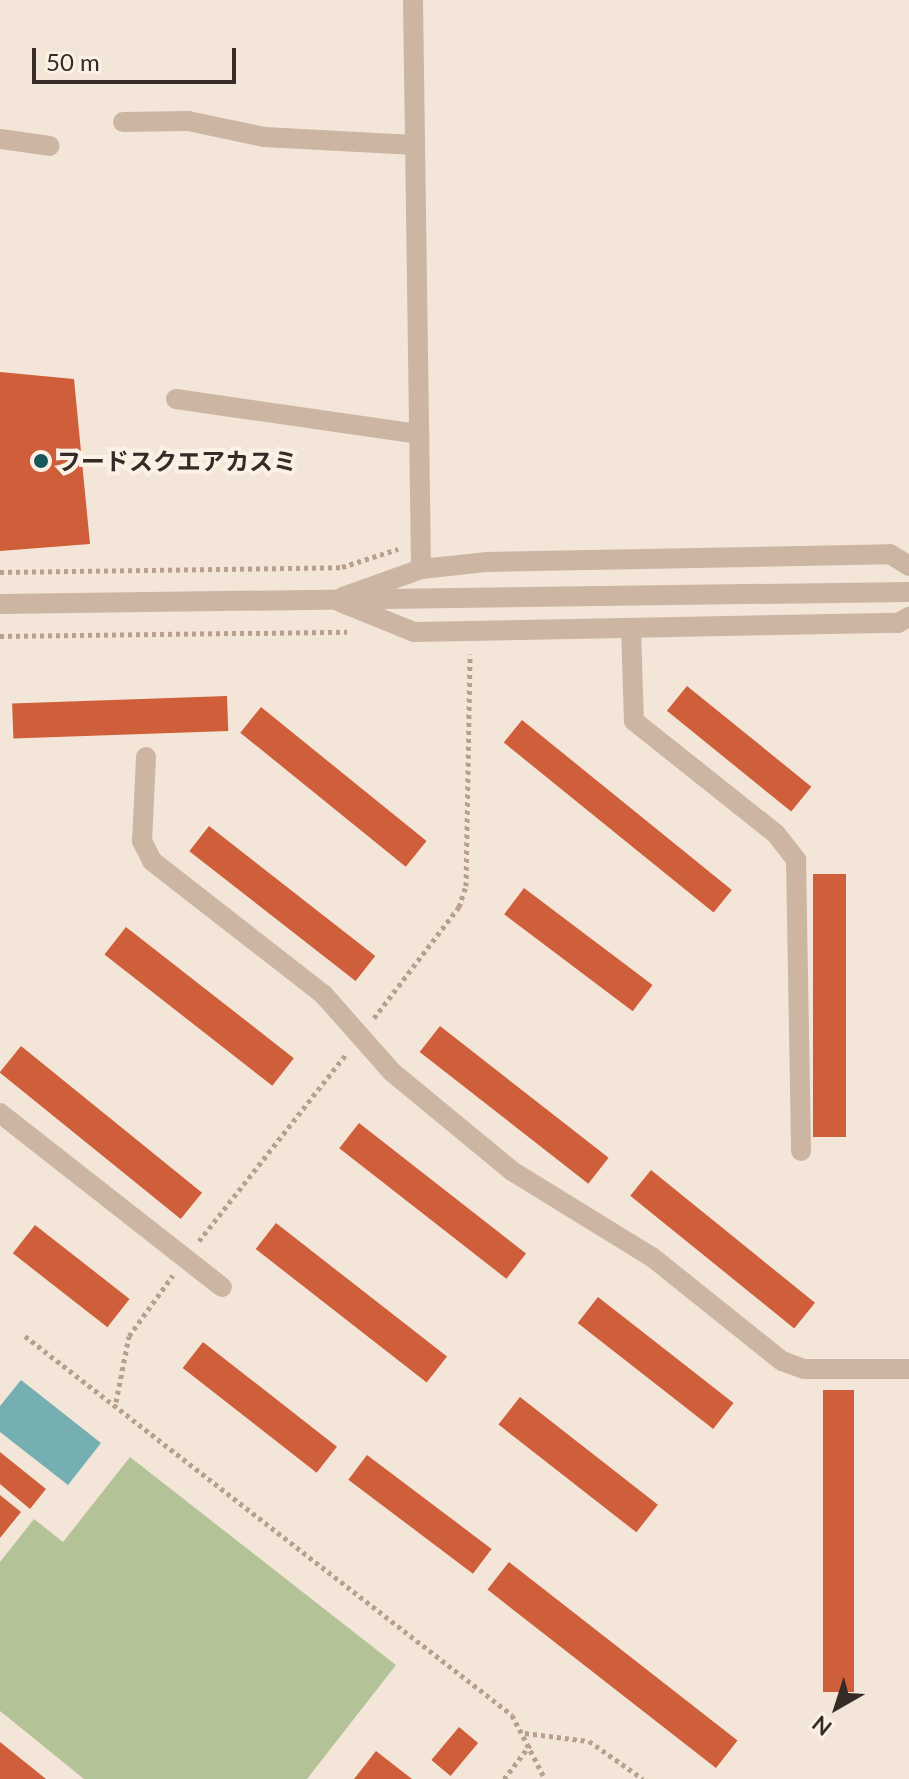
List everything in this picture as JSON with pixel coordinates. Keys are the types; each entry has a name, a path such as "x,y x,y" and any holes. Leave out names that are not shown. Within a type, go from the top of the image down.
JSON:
{"street":[{"path":"413,0 421,569"},
{"path":"123,122 188,121 264,137 415,145"},
{"path":"0,139 50,146"},
{"path":"176,399 419,434"},
{"path":"336,600 421,569 890,554 909,566"},
{"path":"0,604 909,592"},
{"path":"336,600 414,632 898,623 909,617"},
{"path":"631,628 634,721 776,834 796,860 801,1151"},
{"path":"146,757 142,841 152,861 323,994 392,1072 512,1171 652,1257 782,1361 804,1369 909,1369"},
{"path":"0,1113 222,1287"}],"path":[{"path":"0,572 342,567 403,548"},
{"path":"0,636 356,635"},
{"path":"25,1336 512,1715 525,1733 545,1779"},
{"path":"525,1733 589,1741 643,1779"},
{"path":"504,1779 530,1745"}],"green space":[{"path":"130,1457 396,1665 307,1779 84,1779 0,1711 0,1562 34,1519 63,1542"}],"water":[{"path":"21,1380 101,1443 68,1485 0,1432 0,1406"}],"building":[{"name":"フードスクエアカスミ","path":"0,372 74,379 90,544 0,551"},
{"path":"687,686 811,787 791,812 667,711"},
{"path":"227,696 228,731 13,738 12,704"},
{"path":"261,707 427,841 406,867 240,733"},
{"path":"522,720 732,890 714,912 504,743"},
{"path":"209,826 375,956 356,981 189,851"},
{"path":"813,874 846,874 846,1137 813,1137"},
{"path":"524,888 653,985 633,1011 504,914"},
{"path":"126,927 294,1058 272,1086 104,955"},
{"path":"440,1026 609,1158 588,1184 420,1052"},
{"path":"21,1046 202,1193 181,1219 0,1073"},
{"path":"359,1123 526,1254 506,1279 339,1148"},
{"path":"651,1170 815,1303 794,1328 630,1196"},
{"path":"276,1223 447,1357 427,1383 256,1249"},
{"path":"35,1225 130,1299 107,1327 13,1253"},
{"path":"598,1297 734,1403 713,1429 578,1323"},
{"path":"203,1342 337,1447 317,1473 183,1368"},
{"path":"823,1390 854,1390 854,1692 823,1692"},
{"path":"520,1397 658,1505 636,1532 498,1425"},
{"path":"0,1452 46,1489 30,1509 0,1484"},
{"path":"367,1455 492,1549 473,1574 348,1480"},
{"path":"0,1495 21,1512 0,1538"},
{"path":"509,1562 738,1741 716,1768 487,1590"},
{"path":"459,1727 478,1743 451,1776 431,1760"},
{"path":"0,1742 46,1779 0,1779"},
{"path":"376,1751 412,1779 354,1779"}],"place":[{"name":"フードスクエアカスミ","path":"41,461"}]}
